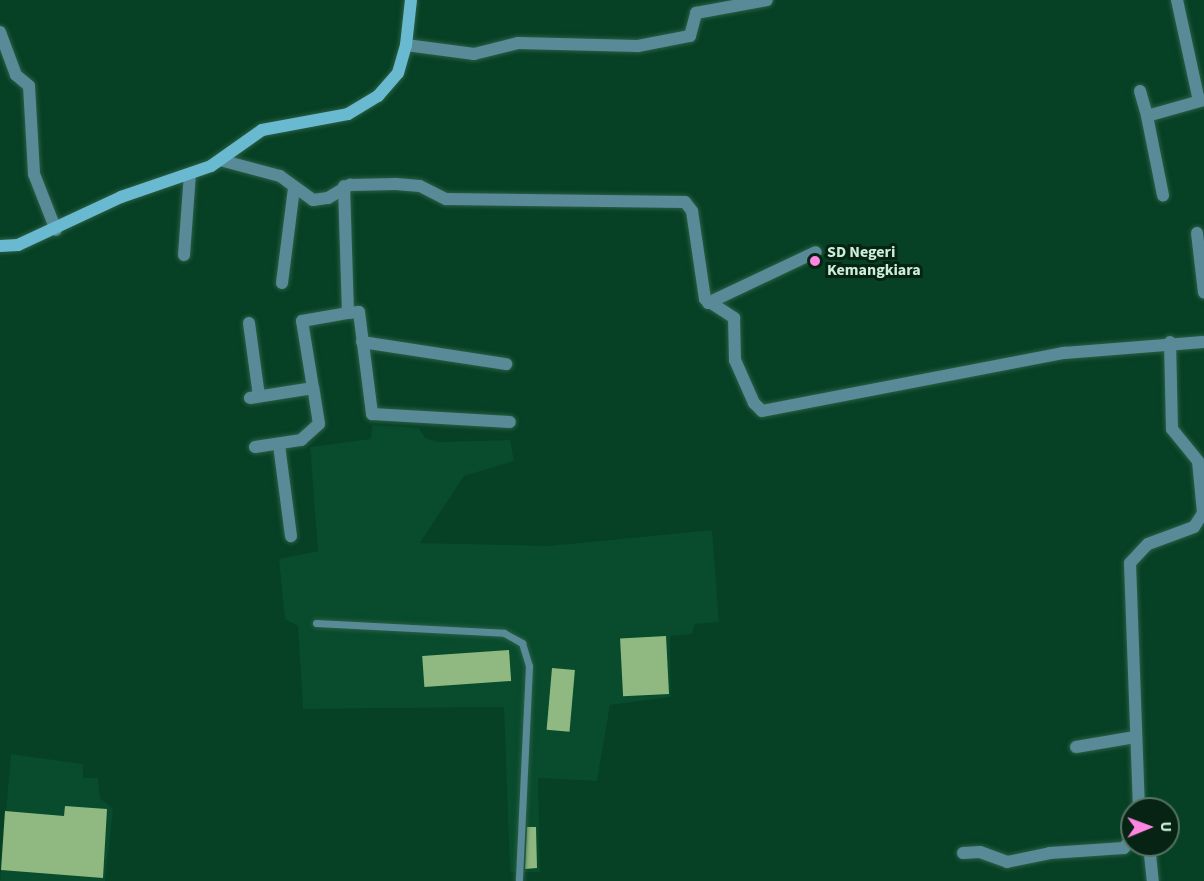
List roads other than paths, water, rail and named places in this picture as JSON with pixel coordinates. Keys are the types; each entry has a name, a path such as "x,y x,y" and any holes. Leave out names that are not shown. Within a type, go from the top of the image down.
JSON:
{"street":[{"path":"0,246 18,244 56,230 121,196 190,174 220,160 243,140 262,130 342,116 378,96 398,73 406,45 411,0"},
{"path":"406,45 474,54 518,43 647,45 690,36 696,13 767,0"},
{"path":"1147,116 1201,101 1177,0"},
{"path":"0,32 16,75 29,86 34,174 56,230"},
{"path":"1140,92 1163,195"},
{"path":"220,160 280,176 308,199 319,201 344,186 415,185 452,200 685,202 692,211 699,271 708,303 734,318 735,360 754,403 762,411 1054,355 1170,342 1204,342"},
{"path":"184,255 190,174"},
{"path":"344,186 348,313"},
{"path":"282,282 294,188"},
{"path":"1197,233 1204,293"},
{"path":"708,303 816,252"},
{"path":"255,447 301,440 319,424 302,321 348,313 359,312 372,414 510,422"},
{"path":"249,323 254,397 313,388"},
{"path":"362,342 506,364"},
{"path":"1138,797 1130,563 1148,544 1194,526 1203,513 1198,461 1172,429 1170,342"},
{"path":"279,445 291,536"},
{"path":"1076,747 1135,737"},
{"path":"963,853 980,852 1006,862 1050,853 1120,848"},
{"path":"1151,857 1154,881"}],"lane":[{"path":"316,623 504,633 515,636 522,643 529,666 519,881"}],"place":[{"name":"SD Negeri Kemangkiara","path":"815,261"}]}
